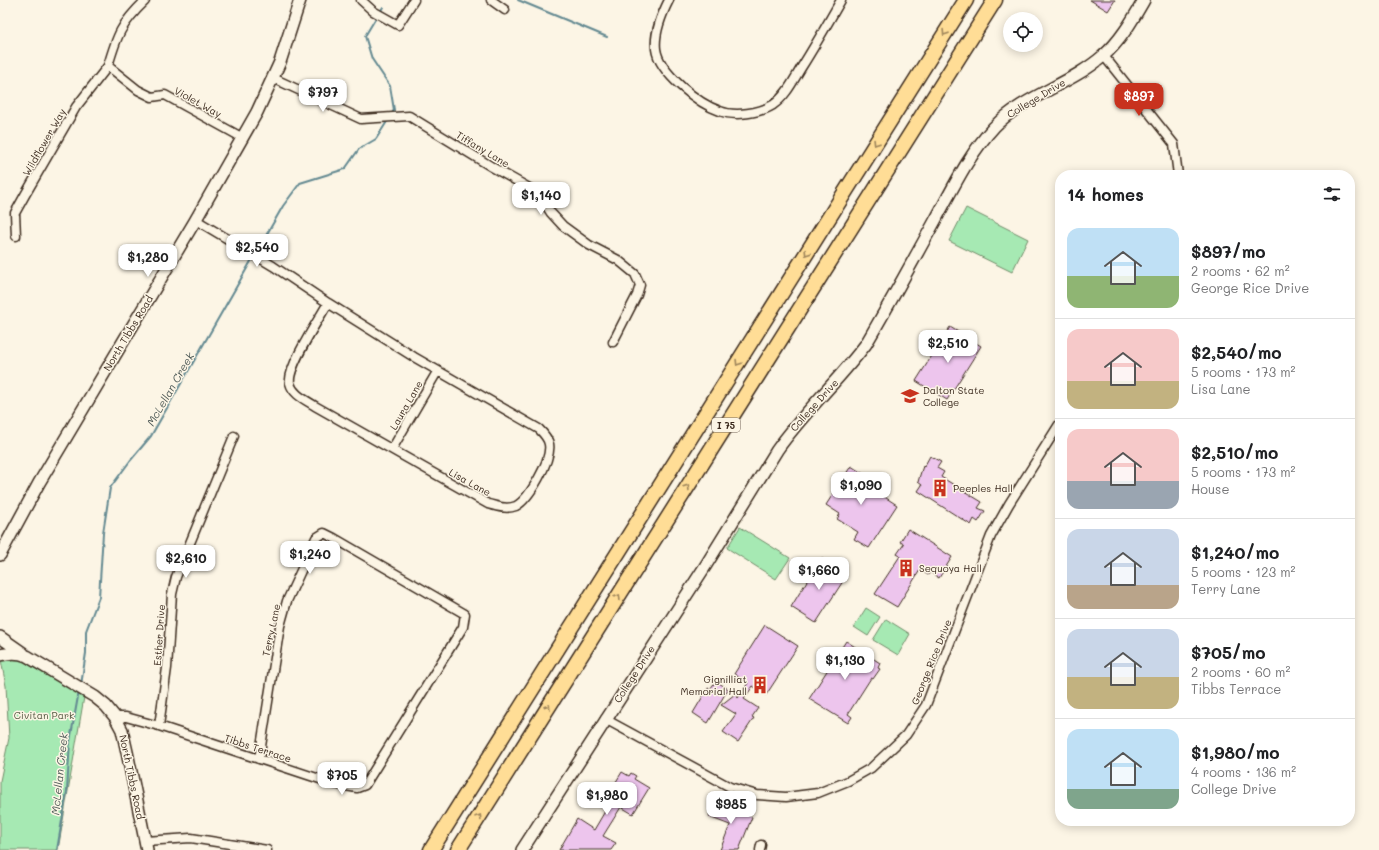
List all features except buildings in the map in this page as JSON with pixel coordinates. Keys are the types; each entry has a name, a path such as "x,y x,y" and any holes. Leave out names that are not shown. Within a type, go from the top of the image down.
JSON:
{"highway":[{"name":"I 75","path":"431,850 966,0"},
{"name":"I 75","path":"458,850 995,0"}],"street":[{"name":"North Tibbs Road","path":"0,555 39,483 196,220 243,138 273,78 289,38 300,0"},
{"path":"361,0 373,11 398,25 414,0"},
{"path":"491,0 505,10"},
{"path":"670,0 661,16 657,36 656,50 662,63 672,78 686,91 720,111 734,114 762,110 774,104 787,91 841,0"},
{"name":"College Drive","path":"522,850 777,450 790,432 848,368 866,344 949,195 980,143 1006,116 1020,105 1071,78 1104,56 1116,43 1144,0"},
{"path":"108,66 120,30 129,16 145,1"},
{"path":"1104,56 1174,144 1177,170"},
{"name":"Violet Way","path":"108,66 138,90 152,97 165,95 243,138"},
{"name":"Wildflower Way","path":"16,236 16,213 25,195 76,107 108,66"},
{"name":"Tiffany Lane","path":"273,78 361,120 409,116 492,168 538,193 551,213 563,226 589,245 618,260 635,274 640,285 637,295 613,342"},
{"name":"Lisa Lane","path":"196,220 273,266 328,303 437,372 539,429 546,436 550,444 549,456 543,469 524,500 514,506 504,508 488,504 296,394 290,384 293,366 328,303"},
{"name":"Laura Lane","path":"392,449 437,372"},
{"name":"George Rice Drive","path":"605,719 723,784 757,795 786,797 818,793 848,781 871,768 906,735 926,705 991,536 1009,504 1055,431"},
{"name":"Esther Drive","path":"159,726 167,668 172,594 176,577 234,436"},
{"name":"Terry Lane","path":"260,759 280,626 287,601 316,538 324,533 334,538 465,614"},
{"name":"Tibbs Terrace","path":"115,717 126,717 159,726 349,788 357,788 365,785 463,627 465,614"},
{"name":"North Tibbs Road","path":"0,637 27,656 95,697 106,706 115,717 122,730 128,752 146,845"},
{"name":"North Tibbs Road","path":"0,656 9,653 18,653 27,656"},
{"path":"146,845 191,838 267,850"}],"green space":[{"path":"966,208 1028,239 1012,272 949,241"},
{"path":"740,527 790,558 776,579 727,548"},
{"path":"866,608 880,617 868,636 854,627"},
{"path":"886,619 910,634 898,655 873,640"},
{"name":"Civitan Park","path":"0,655 19,659 84,697 58,850 0,850 0,781 9,738 6,686"}],"waterway":[{"path":"518,0 607,37"},
{"name":"McLellan Creek","path":"380,12 383,7"},
{"name":"McLellan Creek","path":"377,16 365,36 372,59 390,86 394,110 391,115"},
{"name":"McLellan Creek","path":"256,253 283,206 300,183 345,169 359,149 376,139 388,120"},
{"name":"McLellan Creek","path":"81,685 86,653 86,631 99,597 103,533 110,488 151,436 254,256"},
{"name":"McLellan Creek","path":"57,850 67,791 70,741 79,691"}],"place":[{"name":"Dalton State College","path":"910,396"},
{"name":"Peeples Hall","path":"940,488"},
{"name":"Sequoya Hall","path":"906,568"},
{"name":"Gignilliat Memorial Hall","path":"760,685"}]}
